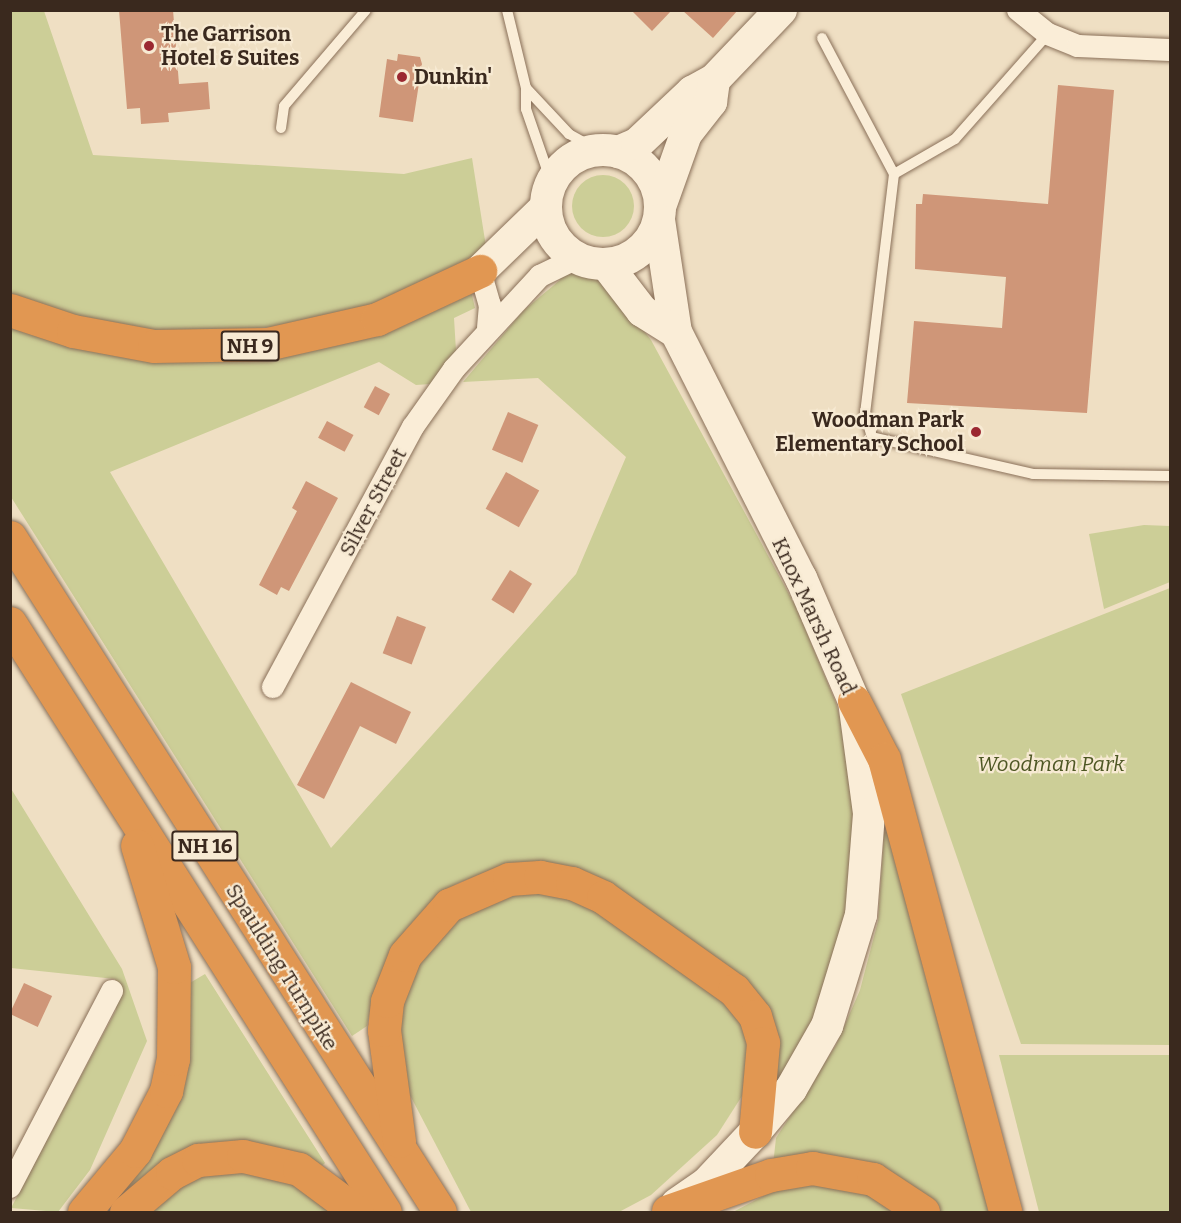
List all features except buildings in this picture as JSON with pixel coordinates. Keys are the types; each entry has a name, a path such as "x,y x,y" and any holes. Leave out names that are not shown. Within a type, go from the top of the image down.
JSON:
{"highway":[{"name":"NH 9","path":"10,310 73,331 154,346 267,344 378,319 480,271"},
{"name":"Spaulding Turnpike","path":"10,537 440,1212"},
{"name":"NH 16","path":"10,622 385,1212"},
{"path":"854,701 884,759 1005,1212"},
{"path":"84,1212 111,1184 152,1121 165,1091 177,1026 171,954 124,803"},
{"path":"401,1154 384,1030 387,1001 405,955 449,905 509,879 540,877 572,883 603,897 734,990 755,1016 763,1043 755,1132"},
{"path":"126,1212 172,1173 198,1161 243,1156 299,1169 357,1212"},
{"path":"667,1212 771,1175 812,1168 873,1179 923,1212"}],"main road":[{"name":"NH 9","path":"480,271 548,194 571,159 637,144 692,92 714,80 781,10"},
{"name":"NH 9","path":"592,261 645,246 659,214 686,134 711,102 714,80"},
{"name":"NH 9","path":"608,151 649,172 659,214"},
{"path":"548,194 558,243 592,261 642,311 676,332"},
{"name":"Knox Marsh Road","path":"659,214 676,332 801,578 854,701 869,814 861,915 827,1026 791,1089 755,1132 707,1183 667,1212"}],"street":[{"path":"1018,10 1048,34 1094,48 1170,50"},
{"name":"Silver Street","path":"273,687 413,427 488,327 540,276 592,261"},
{"path":"480,271 490,305 488,327"},
{"path":"10,1187 112,991"}],"lane":[{"path":"281,128 284,106 366,10"},
{"path":"507,10 526,88 526,109 548,194"},
{"path":"894,174 956,139 1048,34"},
{"path":"822,38 894,174 865,413 872,437 1033,474 1170,476"},
{"path":"526,88 569,134 608,151"}],"green space":[{"path":"10,11 44,11 93,155 404,174 472,158 487,253 378,303 288,326 168,334 73,319 11,299"},
{"path":"603,175 615,177 625,184 632,194 634,206 632,218 625,228 615,235 603,237 591,235 581,228 574,218 572,206 574,194 581,184 591,177"},
{"path":"574,269 589,271 609,286 651,340 796,607 836,703 852,763 856,867 839,947 813,1022 777,1086 772,1087 774,1043 606,883 491,870 456,884 407,928 371,1006 367,1026 352,1036 11,497 11,322 161,356 471,291 475,308 454,318 456,351 431,384 416,385 379,362 110,472 331,848 576,574 626,457 538,378 463,382 523,311 560,280 557,273"},
{"path":"1144,525 1170,526 1170,582 1104,609 1089,534"},
{"name":"Woodman Park","path":"1170,588 1170,1045 1021,1044 901,694"},
{"path":"10,787 122,969 147,1041 90,1170 58,1212 11,1208 116,1010 115,979 11,968"},
{"path":"892,826 997,1212 937,1212 773,1165 776,1138 836,1045 860,990 878,921 884,833"},
{"path":"518,889 583,899 727,997 742,1022 748,1052 742,1096 717,1135 651,1195 619,1212 471,1212 401,1078 396,1059 402,984 445,921"},
{"path":"205,974 325,1163 318,1169 149,1171 110,1212 93,1212 124,1179 188,984"},
{"path":"999,1055 1170,1055 1170,1212 1039,1212"},
{"path":"264,1163 341,1212 136,1212 169,1182"},
{"path":"829,1177 910,1212 733,1212 779,1188"}],"place":[{"name":"The Garrison Hotel & Suites","path":"149,46"},
{"name":"Dunkin'","path":"402,77"},
{"name":"Woodman Park Elementary School","path":"976,432"}]}
